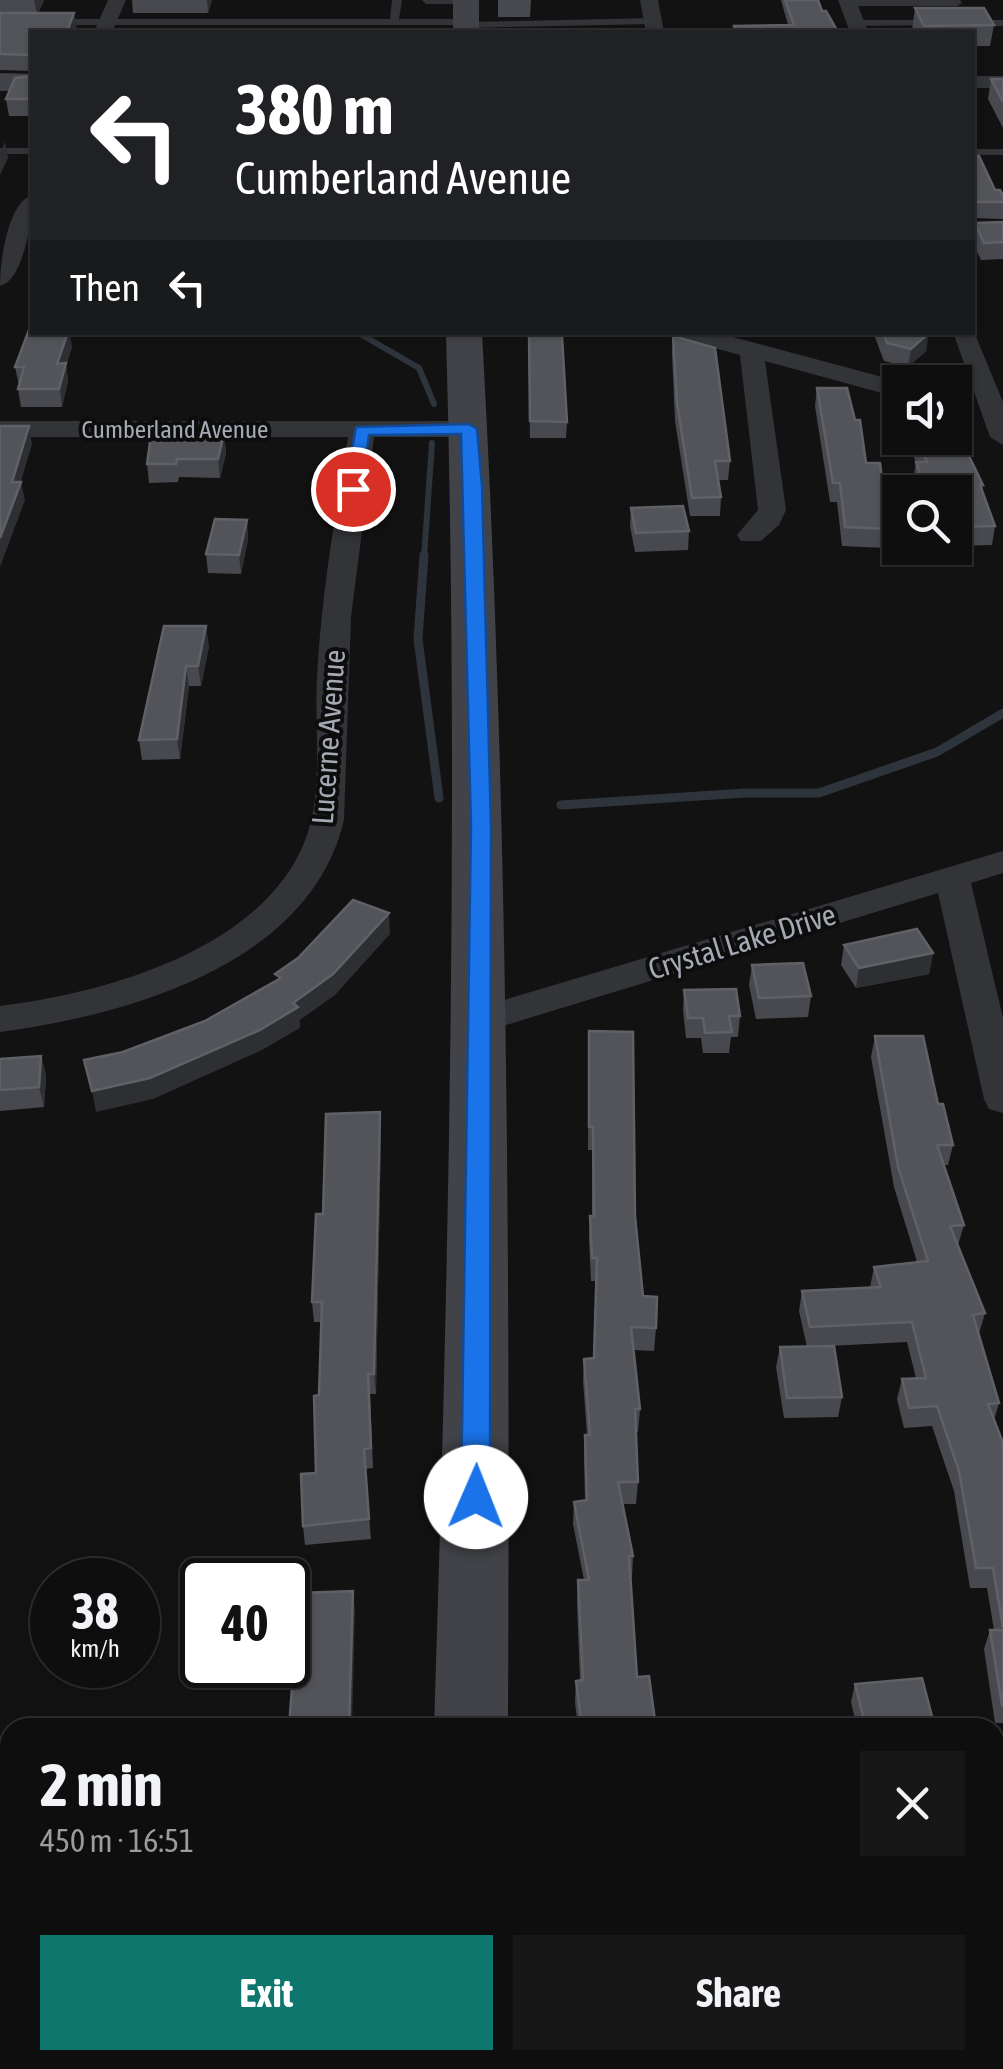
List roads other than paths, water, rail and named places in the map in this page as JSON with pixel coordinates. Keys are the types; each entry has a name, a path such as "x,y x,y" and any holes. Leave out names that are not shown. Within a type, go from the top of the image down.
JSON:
{"street":[{"path":"106,28 117,0"},
{"path":"649,0 654,27"},
{"path":"847,2 858,28"},
{"path":"1,77 30,82"},
{"path":"975,82 1003,82"},
{"path":"0,202 30,202"},
{"path":"0,279 30,207"},
{"path":"975,229 1003,229"},
{"path":"464,335 474,486 481,826 472,1718"},
{"path":"695,335 882,385"},
{"path":"966,335 1003,437"},
{"path":"751,535 760,529 772,510 754,392 752,351"},
{"path":"972,407 991,411"},
{"name":"Cumberland Avenue","path":"0,429 469,429"},
{"name":"Lucerne Avenue","path":"0,1019 106,1000 176,974 259,922 312,861 327,821 335,633 362,430"},
{"name":"Crystal Lake Drive","path":"480,1020 1003,862"},
{"path":"952,878 1003,1099"}],"lane":[{"path":"394,22 398,0"},
{"path":"847,2 957,3 955,0"},
{"path":"426,2 466,16 548,29 654,27"},
{"path":"0,22 106,28 233,22 394,22 466,16"},
{"path":"211,30 233,22"},
{"path":"858,28 1003,22"},
{"path":"0,151 30,151"},
{"path":"975,152 1003,152"}],"waterway":[{"path":"362,335 419,368 434,404"},
{"path":"424,558 432,443"},
{"path":"424,555 418,639 439,798"},
{"path":"561,805 745,793 819,793 937,752 1003,713"}]}
